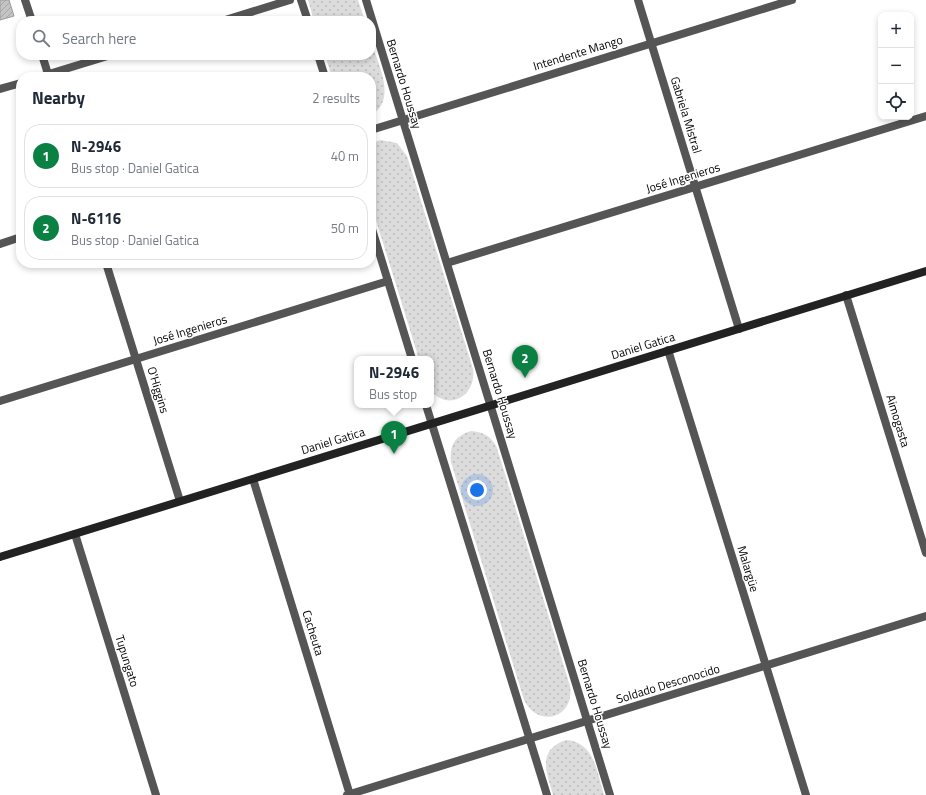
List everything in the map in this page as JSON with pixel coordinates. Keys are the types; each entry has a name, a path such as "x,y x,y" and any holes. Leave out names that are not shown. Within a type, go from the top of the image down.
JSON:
{"main road":[{"name":"Daniel Gatica","path":"0,557 926,271"}],"street":[{"path":"25,0 30,16"},
{"path":"238,16 290,0"},
{"path":"301,0 306,16"},
{"name":"Bernardo Houssay","path":"366,0 371,16"},
{"name":"Gabriela Mistral","path":"638,0 739,328"},
{"name":"Intendente Mango","path":"376,128 792,0"},
{"name":"Bernardo Houssay","path":"376,32 610,795"},
{"path":"44,60 48,72"},
{"path":"61,72 96,60"},
{"path":"320,60 323,72"},
{"path":"0,89 16,84"},
{"name":"José Ingenieros","path":"447,263 926,116"},
{"path":"0,244 16,239"},
{"path":"376,242 411,356"},
{"name":"O'Higgins","path":"108,268 180,502"},
{"name":"José Ingenieros","path":"0,401 388,281"},
{"name":"Aimogasta","path":"846,295 926,553"},
{"name":"Malargüe","path":"668,350 806,795"},
{"path":"427,408 547,795"},
{"name":"Cacheuta","path":"253,479 349,795"},
{"name":"Tupungato","path":"76,534 156,795"},
{"name":"Soldado Desconocido","path":"349,795 926,616"}],"shaded area":[{"path":"308,0 358,0 363,16 313,16"},
{"path":"376,56 384,81 385,91 383,101 379,109 376,111 376,72 330,72 327,60 376,60"},
{"path":"381,140 397,143 407,156 473,369 471,386 461,398 446,400 434,394 434,356 418,356 376,220 376,142"},
{"path":"471,431 480,432 487,435 497,448 570,686 570,697 567,706 554,716 546,717 538,715 530,709 524,700 451,462 451,451 454,442 465,433"},
{"path":"566,740 576,742 589,752 597,768 604,795 553,795 548,779 546,763 547,756 550,750 557,744"}],"building":[{"path":"0,0 9,0 14,16 0,20"}],"place":[{"name":"N-6116","path":"525,378"},
{"name":"N-2946","path":"394,454"}]}
